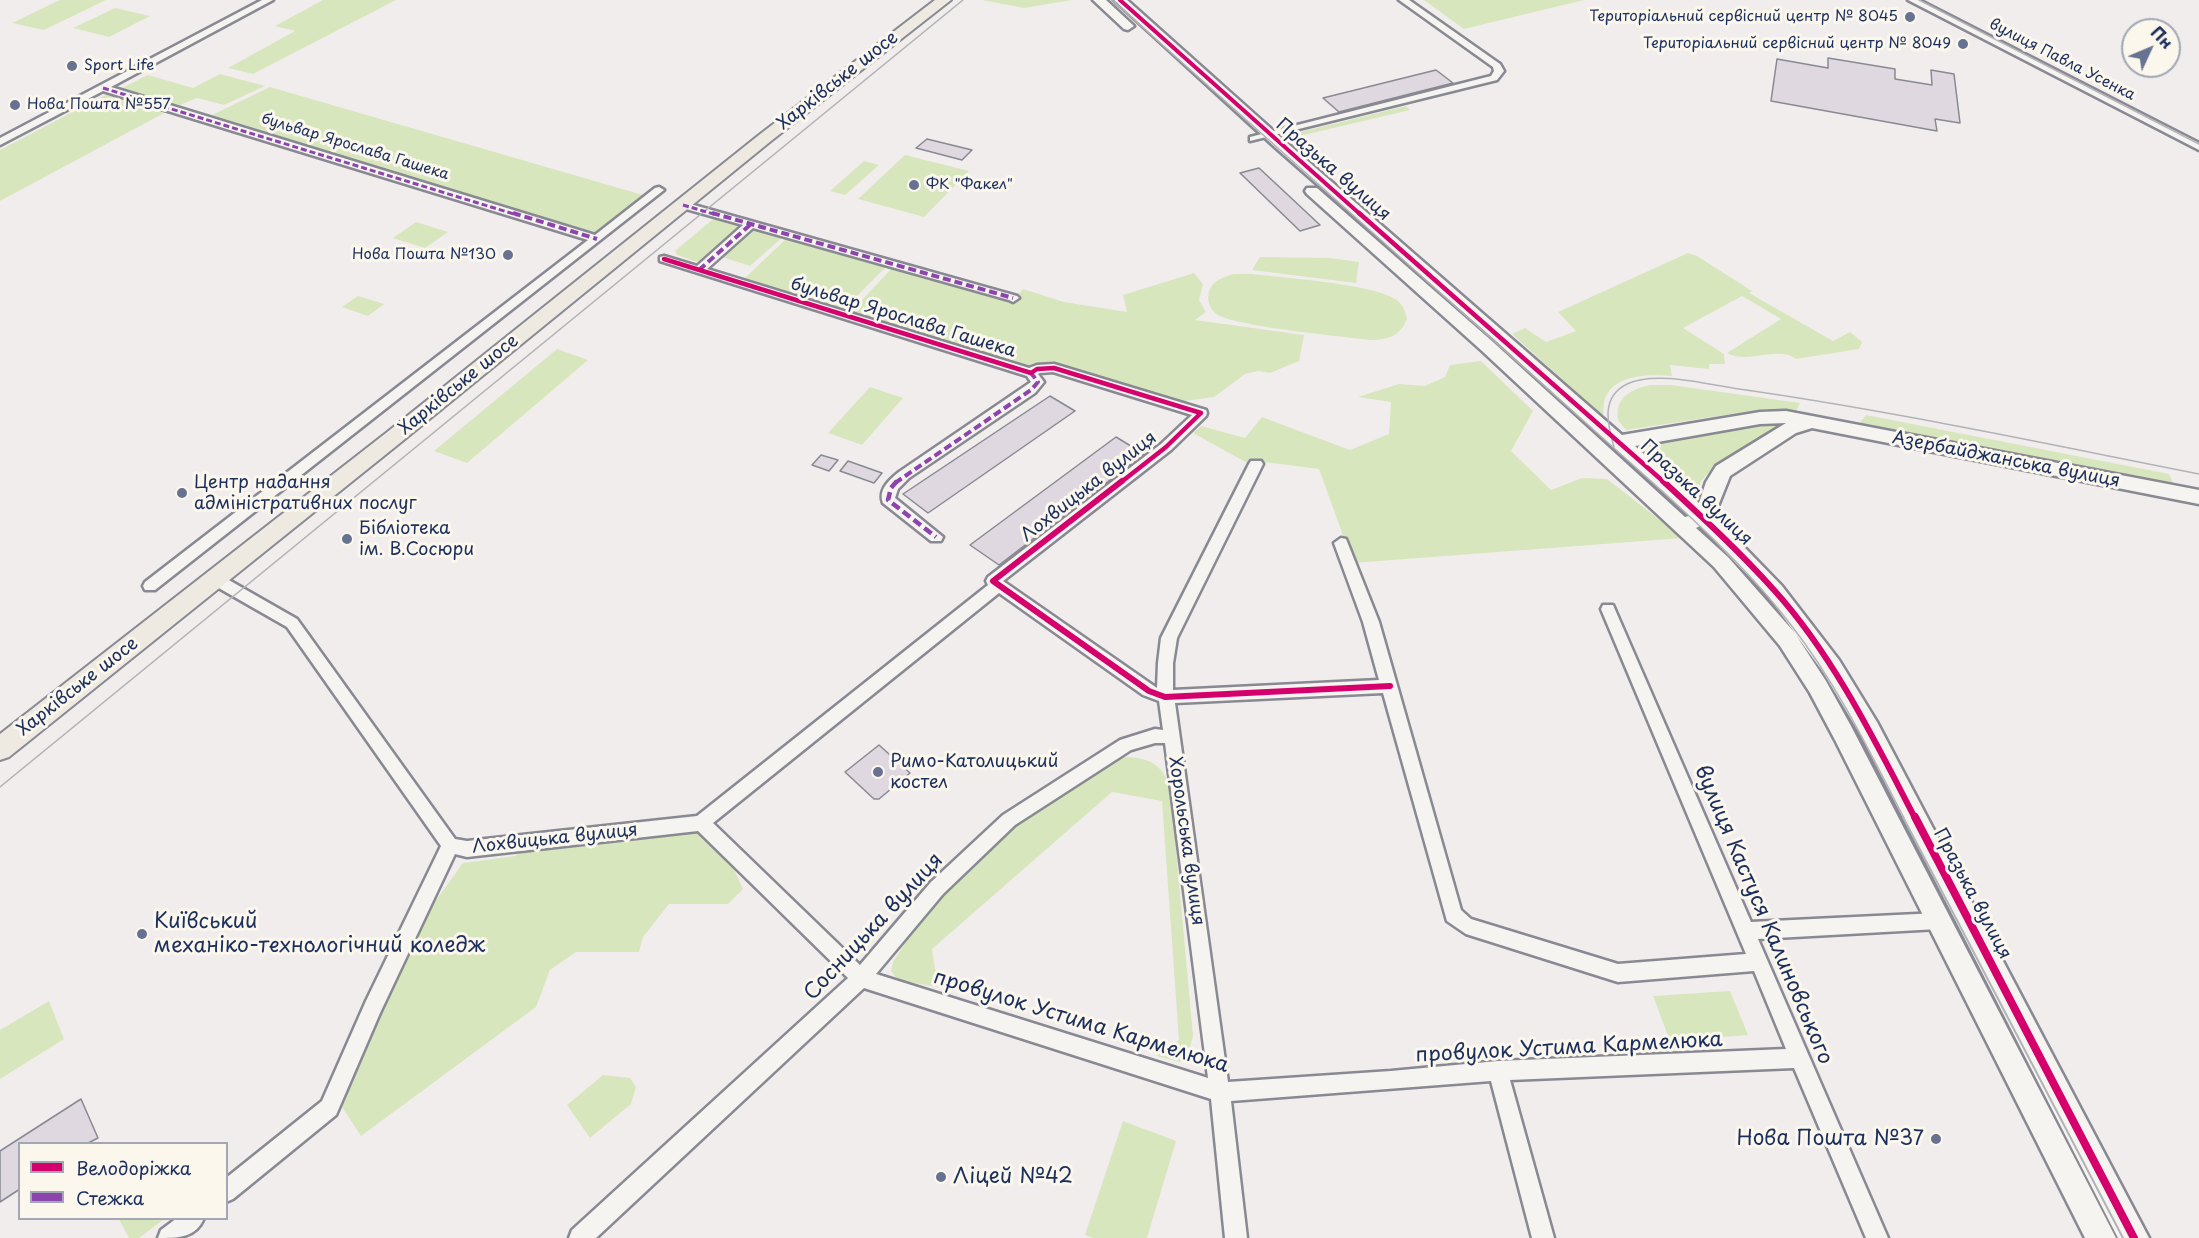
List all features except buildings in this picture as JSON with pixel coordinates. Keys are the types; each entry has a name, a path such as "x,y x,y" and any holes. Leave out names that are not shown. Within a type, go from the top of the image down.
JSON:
{"main road":[{"name":"Харківське шосе","path":"917,20 935,0"},
{"name":"Харківське шосе","path":"0,749 682,205 944,0"}],"street":[{"path":"0,142 269,0"},
{"path":"1099,0 1138,35"},
{"name":"Празька вулиця","path":"1120,0 1262,137 1693,522 1775,591 1831,666 1869,729 2134,1238"},
{"path":"1262,137 1494,78 1498,71 1497,66 1403,0"},
{"name":"вулиця Павла Усенка","path":"1912,0 2199,147"},
{"name":"вулиця Павла Усенка","path":"1929,0 2199,138"},
{"name":"бульвар Ярослава Гашека","path":"103,88 597,239"},
{"name":"Празька вулиця","path":"1242,129 1262,137"},
{"name":"Харківське шосе","path":"150,586 659,190"},
{"path":"682,205 1013,298"},
{"path":"699,270 751,224"},
{"name":"бульвар Ярослава Гашека","path":"664,259 1031,373 1037,369 1054,368 1201,413"},
{"name":"Празька вулиця","path":"1493,341 1618,441 1693,522 1799,657 1843,733 2101,1238"},
{"path":"936,537 888,500 889,491 894,483 904,475 1031,390 1038,382 1031,373"},
{"name":"Лохвицька вулиця","path":"228,1190 329,1108 450,845 467,849 700,823 1166,447 1201,413"},
{"name":"Азербайджанська вулиця","path":"1618,441 1760,418 1786,417 2199,497"},
{"path":"1693,522 1723,471 1790,429 1813,422"},
{"name":"Хорольська вулиця","path":"1236,1238 1220,1092 1165,698 1165,657 1169,638 1256,464"},
{"path":"1341,543 1371,622 1453,915 1466,926 1618,973 1760,962"},
{"path":"215,579 292,623 450,845"},
{"path":"995,583 1149,691 1165,698 1390,686"},
{"name":"вулиця Кастуся Калиновського","path":"1608,609 1877,1238"},
{"name":"Сосницька вулиця","path":"580,1238 861,978 938,888 1009,820 1126,745 1155,736 1172,737"},
{"name":"провулок Устима Кармелюка","path":"700,823 861,978 1220,1092 1391,1081 1498,1071 1800,1058"},
{"path":"1745,931 1938,921"},
{"path":"1498,1071 1543,1238"},
{"path":"169,1238 192,1220"}],"green space":[{"path":"60,0 106,0 44,30 12,23"},
{"path":"323,0 396,0 253,74 228,68 295,31 275,26"},
{"path":"982,0 1072,0 1024,8"},
{"path":"1424,0 1584,0 1464,29"},
{"path":"115,8 150,16 109,37 73,28"},
{"path":"220,74 265,86 224,105 197,98 180,105 122,88 148,75 193,88"},
{"path":"270,87 643,195 594,234 212,115"},
{"path":"107,94 166,112 0,201 0,150"},
{"path":"1406,106 1410,110 1287,139 1284,136"},
{"name":"ФК \"Факел\"","path":"905,155 969,171 924,217 858,199"},
{"path":"864,161 879,165 845,195 830,191"},
{"path":"719,217 740,224 743,229 708,260 700,263 677,255 675,251 712,220"},
{"path":"416,222 448,232 425,248 393,238"},
{"path":"757,229 784,236 750,266 719,256 749,231"},
{"path":"788,237 887,266 844,309 745,278"},
{"path":"1688,253 1697,256 1752,291 1749,293 1833,341 1850,332 1862,342 1859,349 1796,359 1780,354 1744,357 1727,353 1781,319 1742,296 1683,328 1724,354 1725,364 1709,364 1709,369 1670,365 1672,376 1654,375 1626,379 1618,383 1606,396 1603,416 1512,334 1525,328 1546,342 1576,331 1558,312"},
{"path":"1260,257 1330,258 1359,262 1356,283 1252,270"},
{"path":"892,268 1014,300 1023,289 1064,302 1127,312 1123,295 1194,273 1203,284 1199,300 1206,312 1195,320 1304,335 1299,361 1270,373 1258,371 1245,374 1214,397 1177,402 1053,365 1041,364 1024,369 850,313"},
{"path":"1234,274 1307,280 1373,291 1399,302 1407,319 1393,336 1371,340 1288,330 1224,318 1211,308 1208,301 1209,290 1221,279"},
{"path":"358,296 384,304 368,316 342,307"},
{"path":"557,349 588,360 467,463 434,451"},
{"path":"1481,361 1533,411 1511,451 1551,490 1582,478 1607,479 1683,538 1353,563 1319,469 1257,461 1251,465 1193,433 1201,426 1245,438 1262,417 1350,450 1389,434 1391,402 1358,397 1399,384 1425,386 1445,377 1450,365"},
{"path":"1650,385 1671,385 1800,403 1795,413 1765,409 1626,430 1618,420 1622,400 1630,392"},
{"path":"870,387 903,398 862,445 828,433"},
{"path":"1866,415 2169,474 2174,485 1859,424"},
{"path":"1785,422 1717,463 1701,481 1696,500 1636,448 1636,446"},
{"path":"1123,757 1133,757 1155,764 1165,776 1171,793 1193,1036 1188,1054 1180,1062 1156,1056 1179,1040 1162,801 1112,792 932,949 935,969 948,989 898,980 891,971 893,962 926,912 966,868 1016,824 1043,804 1097,770"},
{"path":"698,833 732,865 743,889 728,904 669,904 643,937 639,952 576,952 550,970 536,1007 361,1136 342,1107 348,1093 345,1083 418,925 463,863 515,856 522,851"},
{"path":"1730,991 1748,1035 1670,1041 1653,996"},
{"path":"49,1001 64,1039 0,1079 0,1030"},
{"path":"603,1075 630,1078 636,1087 631,1104 590,1138 567,1105"},
{"path":"1123,1121 1176,1141 1147,1238 1093,1238 1085,1235"},
{"path":"120,1220 163,1220 139,1238 129,1238"}],"tram line":[{"path":"0,787 963,0"},
{"path":"1112,0 1661,490 1729,554 1761,589 1808,648 1852,719 1904,818"},
{"path":"1919,0 2199,144"},
{"path":"1614,447 1608,420 1608,411 1613,396 1627,384 1639,380 1667,378 1912,418 2199,474"},
{"path":"1903,817 2123,1238"}],"marked path":[{"path":"103,88 597,239"},
{"path":"683,205 1013,298"},
{"path":"699,270 751,224"},
{"path":"936,537 888,500 891,488 904,475 1031,390 1038,382 1031,373"}],"cycle path":[{"path":"1120,0 1704,518 1775,591 1831,666 1869,729 2134,1238"},
{"path":"664,259 1031,373 1037,369 1054,368 1201,413 1166,447 993,581 1149,691 1165,697 1390,686"}],"place":[{"name":"Територіальний сервісний центр № 8045","path":"1910,17"},
{"name":"Територіальний сервісний центр № 8049","path":"1963,44"},
{"name":"Sport Life","path":"72,66"},
{"name":"Нова Пошта №557","path":"15,105"},
{"name":"ФК \"Факел\"","path":"914,185"},
{"name":"Нова Пошта №130","path":"508,255"},
{"name":"Центр надання адміністративних послуг","path":"182,493"},
{"name":"Бібліотека ім. В.Сосюри","path":"347,539"},
{"name":"Римо-Католицький костел","path":"878,772"},
{"name":"Київський механіко-технологічний коледж","path":"142,934"},
{"name":"Нова Пошта №37","path":"1936,1139"},
{"name":"Ліцей №42","path":"941,1177"}]}
